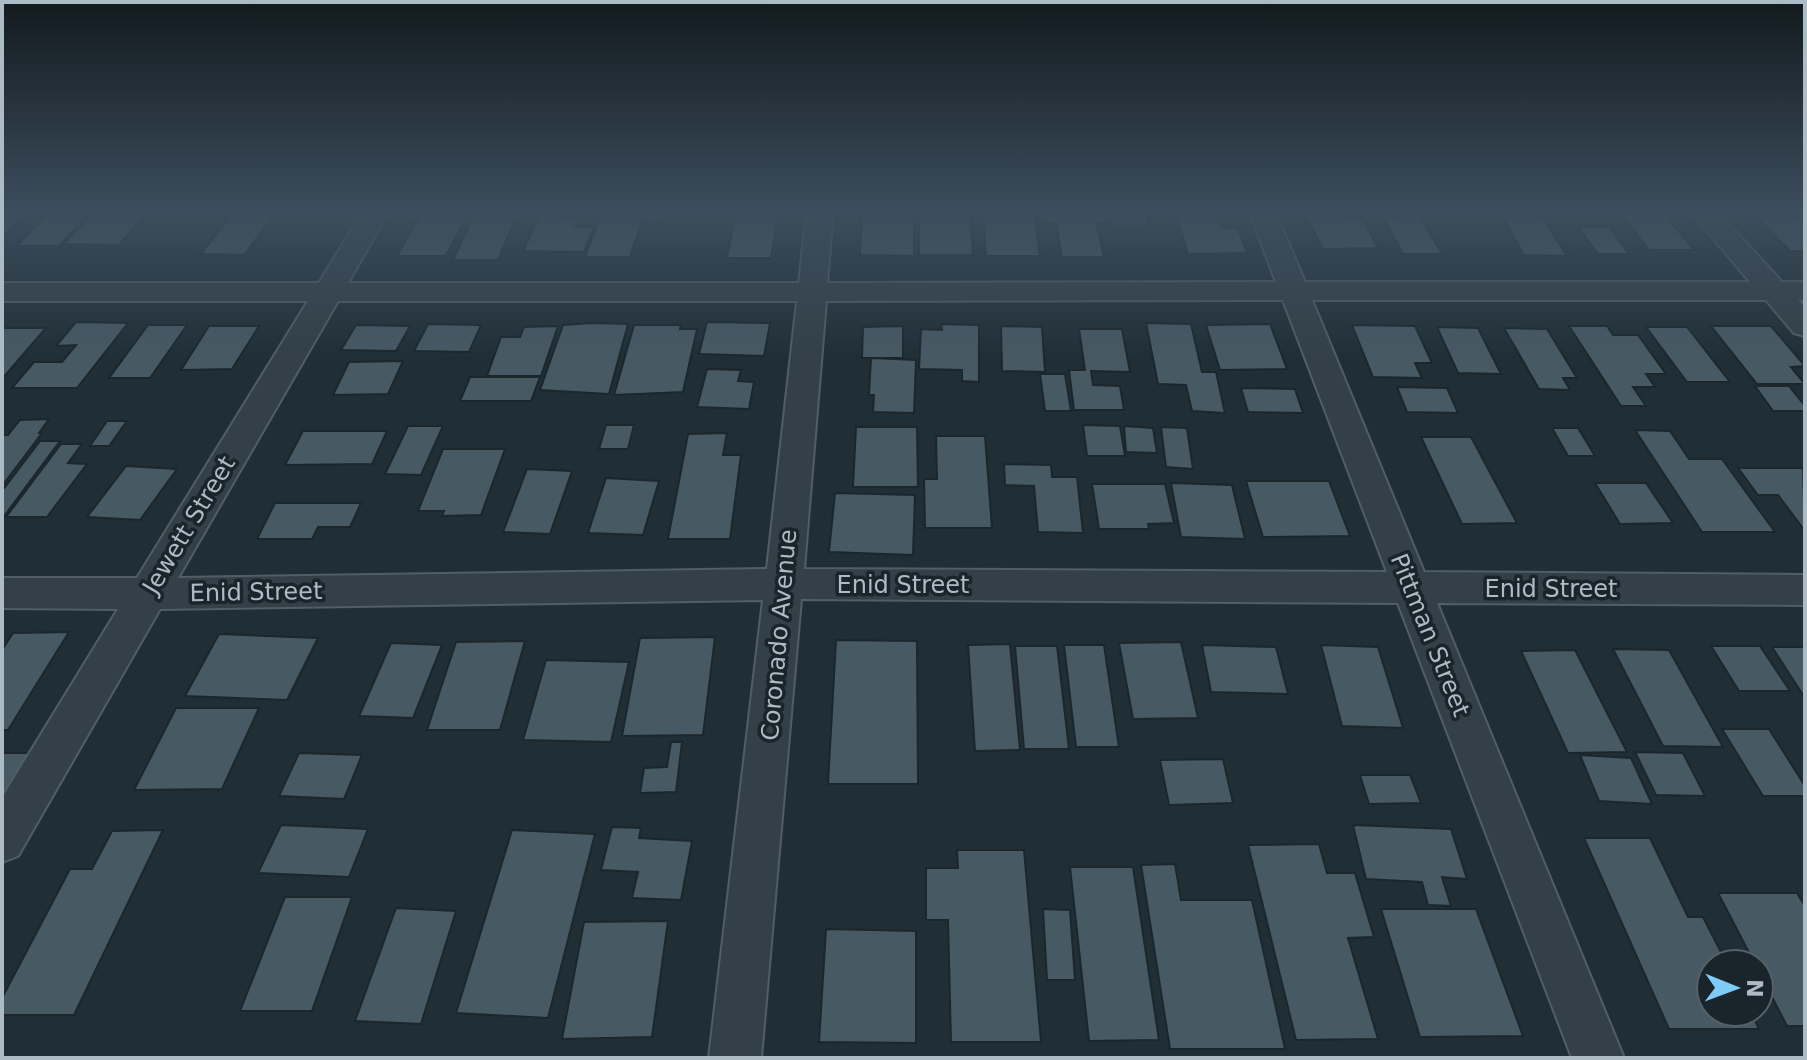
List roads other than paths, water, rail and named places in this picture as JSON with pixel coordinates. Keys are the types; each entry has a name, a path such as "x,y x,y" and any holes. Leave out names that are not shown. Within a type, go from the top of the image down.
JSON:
{"street":[{"name":"Jewett Street","path":"2,840 347,260"},
{"name":"Coronado Avenue","path":"735,1058 815,260"},
{"name":"Pittman Street","path":"1282,260 1598,1058"},
{"path":"1747,260 1805,326"},
{"path":"2,292 1805,291"},
{"name":"Enid Street","path":"2,593 148,594 783,584 1805,590"}]}
